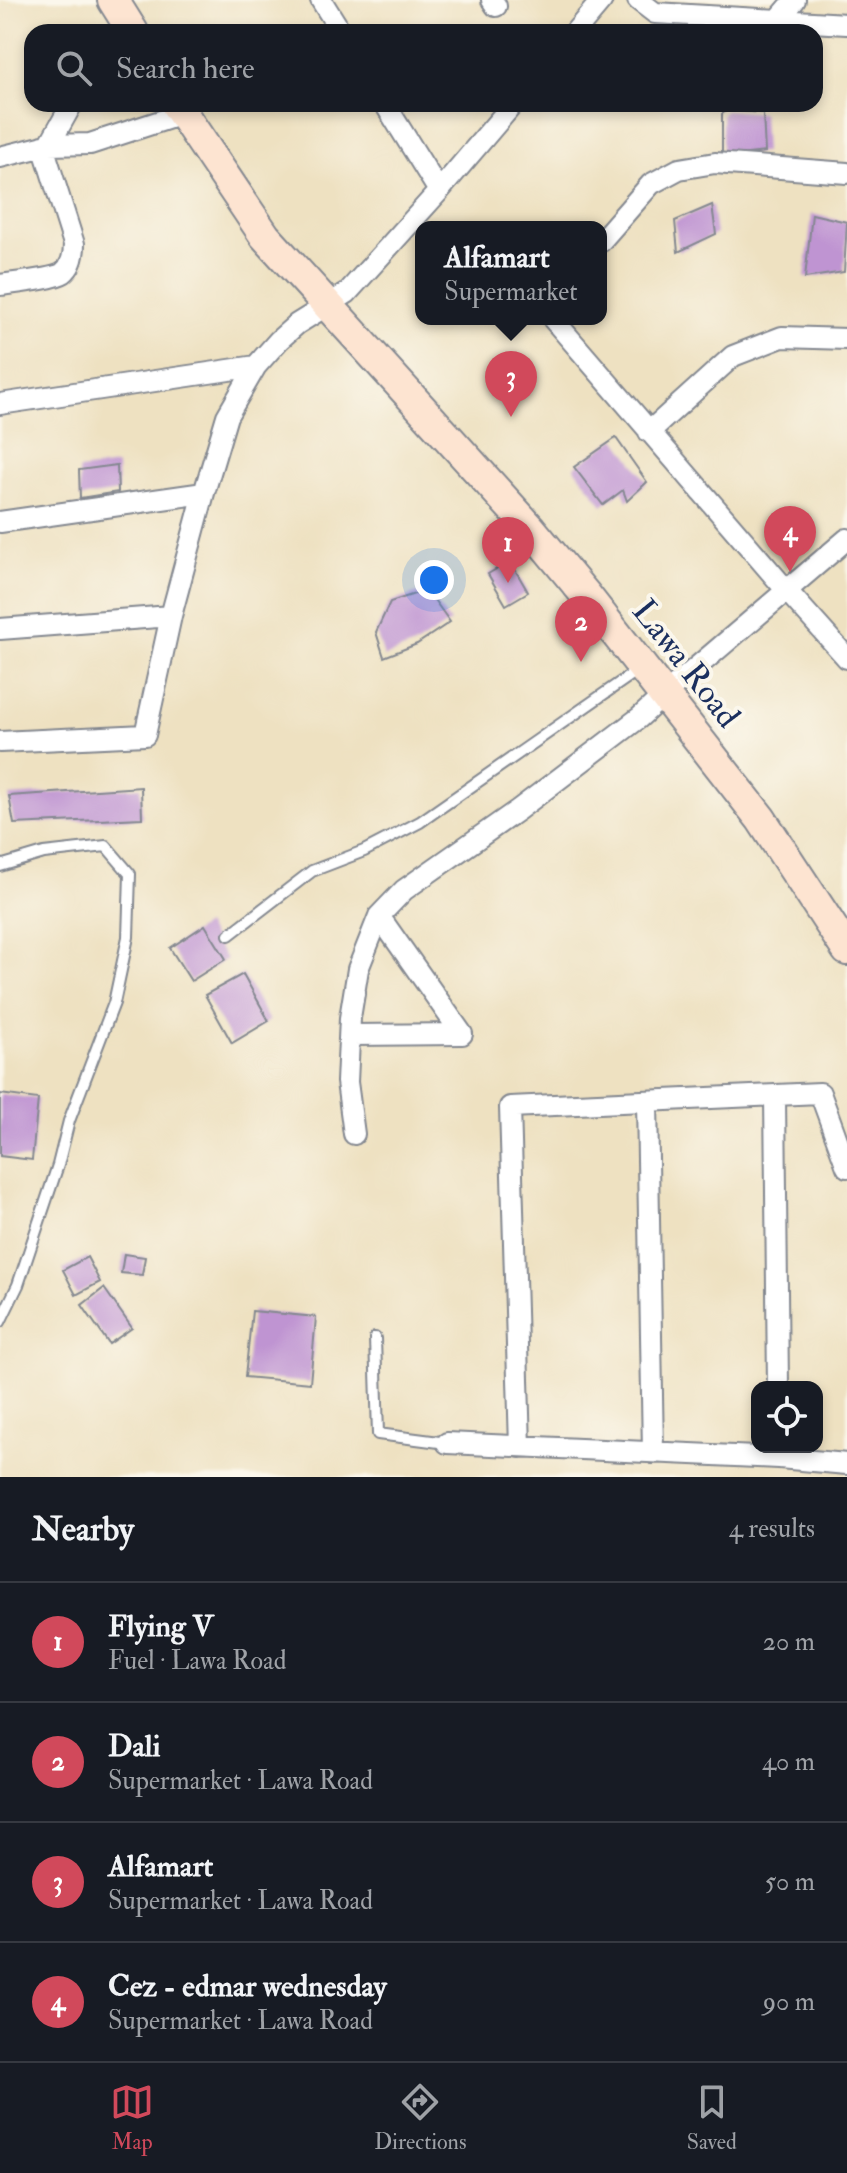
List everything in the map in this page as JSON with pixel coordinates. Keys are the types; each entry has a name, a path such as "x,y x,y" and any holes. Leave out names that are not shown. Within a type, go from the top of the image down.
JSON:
{"main road":[{"path":"113,0 128,24"},
{"name":"Lawa Road","path":"181,112 265,236 531,529 642,667 761,819 847,950"}],"street":[{"path":"321,0 336,24"},
{"path":"582,24 602,0"},
{"path":"638,0 655,13 847,24"},
{"path":"778,20 795,0"},
{"path":"0,285 61,275 74,256 74,244 46,146 67,112"},
{"path":"0,157 46,146 90,144 171,112"},
{"path":"390,112 439,191"},
{"path":"0,742 145,735 171,616 227,416 256,366 279,340 297,324 347,293 506,112"},
{"path":"607,234 651,184 679,169 715,163 847,173"},
{"path":"558,325 847,658"},
{"path":"649,432 733,356 782,337 847,339"},
{"path":"0,404 256,366"},
{"path":"0,522 204,493"},
{"path":"354,1134 347,1082 350,1018 358,969 379,916 404,890 518,810 639,718 847,539"},
{"path":"0,629 171,616"},
{"path":"351,1035 462,1034 379,916"},
{"path":"520,1447 510,1107 820,1093 847,1167"},
{"path":"775,1096 778,1381"},
{"path":"647,1101 653,1453"},
{"path":"447,1443 653,1453 751,1453"},
{"path":"778,1453 847,1464"}],"lane":[{"path":"229,935 312,871 364,851 420,822 642,667"},
{"path":"0,866 44,853 106,846 130,874 128,937 114,1003 69,1121 58,1165 18,1285 0,1322"},
{"path":"375,1338 378,1434 447,1443"}],"building":[{"path":"763,113 765,152 722,157 722,114"},
{"path":"712,205 716,234 678,252 675,221"},
{"path":"812,214 847,222 844,272 805,278"},
{"path":"616,438 647,482 627,501 623,490 603,505 574,467"},
{"path":"117,465 118,492 80,498 79,470"},
{"path":"510,561 528,592 506,605 488,574"},
{"path":"427,590 450,622 417,644 384,657 376,632 390,602"},
{"path":"141,787 142,818 14,824 9,796"},
{"path":"205,925 226,959 191,981 170,948"},
{"path":"243,974 269,1021 232,1043 205,995"},
{"path":"0,1094 38,1099 32,1160 0,1156"},
{"path":"124,1254 145,1257 142,1275 121,1273"},
{"path":"87,1257 100,1282 76,1295 63,1270"},
{"path":"104,1288 132,1328 109,1344 82,1305"},
{"path":"252,1311 316,1317 310,1383 245,1377"}],"place":[{"name":"Alfamart","path":"511,417"},
{"name":"Cez - edmar wednesday","path":"790,572"},
{"name":"Flying V","path":"508,583"},
{"name":"Dali","path":"581,662"}]}
